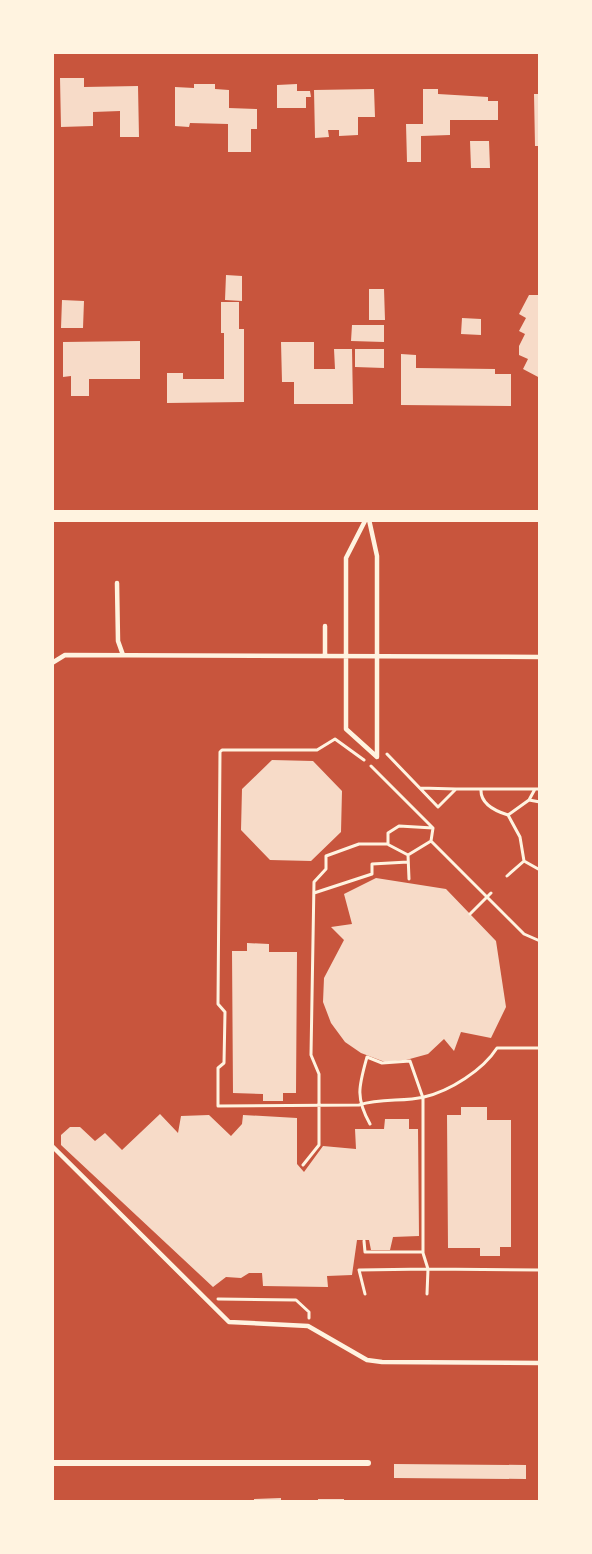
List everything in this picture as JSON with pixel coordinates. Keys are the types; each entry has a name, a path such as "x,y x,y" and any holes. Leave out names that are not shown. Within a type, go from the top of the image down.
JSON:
{"main road":[{"path":"52,516 540,516"}],"street":[{"path":"52,1462 368,1463"}],"lane":[{"path":"368,515 377,556 377,757 346,729 346,558 368,515"},
{"path":"117,583 118,641 123,655"},
{"path":"325,626 325,656"},
{"path":"52,663 64,655 540,657"},
{"path":"52,1146 229,1323 308,1326 367,1360 540,1363"}],"path":[{"path":"434,828 370,765 335,739 317,750 222,750 220,752 218,1004 225,1012 224,1063 218,1068 218,1106 359,1105 378,1099 423,1098 441,1092 489,1061 497,1048 540,1048"},
{"path":"377,745 438,807 456,789"},
{"path":"420,788 537,789"},
{"path":"481,789 483,799 493,811 508,815 520,837 524,861"},
{"path":"508,815 529,800 537,789"},
{"path":"529,800 540,802"},
{"path":"388,844 387,833 399,826 434,828"},
{"path":"408,855 431,841 434,828"},
{"path":"431,841 489,895 524,934 540,941"},
{"path":"303,1165 319,1145 319,1074 310,1055 314,882 326,868 326,856 359,844 388,844 408,855"},
{"path":"408,855 409,879"},
{"path":"524,861 540,870"},
{"path":"507,876 524,861"},
{"path":"314,893 372,874 372,864 408,862"},
{"path":"470,914 489,895"},
{"path":"370,1124 359,1105 359,1086 367,1057 382,1063 410,1061 423,1098 423,1252 428,1269 427,1294"},
{"path":"364,1241 364,1252 423,1252"},
{"path":"365,1294 359,1270 540,1270"},
{"path":"210,1304 214,1299 296,1300 309,1312 308,1326"}],"building":[{"path":"60,78 84,78 84,87 138,86 139,137 120,137 120,111 93,112 93,126 61,127"},
{"path":"194,84 215,84 215,89 229,90 229,108 257,109 257,129 251,129 251,152 228,152 228,124 190,123 189,127 175,126 175,87 194,88"},
{"path":"297,84 297,91 310,91 311,97 306,97 306,108 277,108 277,85"},
{"path":"374,89 375,117 358,117 358,135 339,136 339,130 328,130 329,137 315,138 314,90"},
{"path":"423,89 438,89 438,94 488,97 488,101 498,101 498,120 450,120 450,135 421,136 421,162 407,162 406,124 423,124"},
{"path":"534,94 540,94 540,146 535,146"},
{"path":"470,141 489,141 490,168 471,168"},
{"path":"226,275 242,276 242,301 225,300"},
{"path":"369,289 384,289 385,320 369,320"},
{"path":"529,295 540,295 540,378 523,369 528,359 519,355 519,346 525,334 519,331 526,318 519,314"},
{"path":"62,300 84,301 83,328 61,328"},
{"path":"221,302 239,302 239,329 244,329 244,402 167,403 167,373 183,373 183,379 224,379"},
{"path":"462,318 481,319 481,335 461,334"},
{"path":"352,325 384,325 384,342 351,341"},
{"path":"140,341 140,379 89,379 89,396 71,396 71,376 63,377 63,342"},
{"path":"281,342 314,342 314,369 335,369 334,349 352,349 353,404 294,404 294,382 282,382"},
{"path":"355,349 384,349 384,368 355,367"},
{"path":"401,354 416,355 416,368 495,369 495,374 511,374 511,406 401,405"},
{"path":"272,760 313,761 342,791 341,832 311,861 270,860 241,830 242,789"},
{"path":"376,878 446,889 496,941 506,1007 491,1038 461,1032 454,1051 444,1039 428,1054 406,1060 385,1062 361,1053 345,1042 331,1023 323,1002 324,978 344,940 331,927 352,924 344,894"},
{"path":"247,943 269,944 269,952 297,952 296,1093 283,1093 283,1101 263,1101 263,1094 233,1093 232,951 247,951"},
{"path":"461,1107 487,1107 487,1120 511,1120 511,1247 500,1247 500,1256 480,1256 480,1248 448,1248 447,1115 461,1115"},
{"path":"160,1114 178,1133 181,1116 209,1115 231,1136 242,1124 243,1115 297,1118 297,1164 304,1172 323,1146 356,1149 355,1129 384,1129 385,1119 409,1119 409,1129 418,1129 419,1236 393,1237 390,1250 371,1250 369,1240 357,1240 352,1275 327,1276 328,1287 263,1286 262,1273 249,1273 241,1278 226,1277 213,1287 61,1145 61,1135 70,1127 80,1127 95,1141 105,1133 122,1150"},
{"path":"394,1464 526,1465 526,1479 394,1478"},
{"path":"281,1498 281,1502 254,1502 254,1499"},
{"path":"318,1499 344,1499 344,1502 318,1502"}]}
